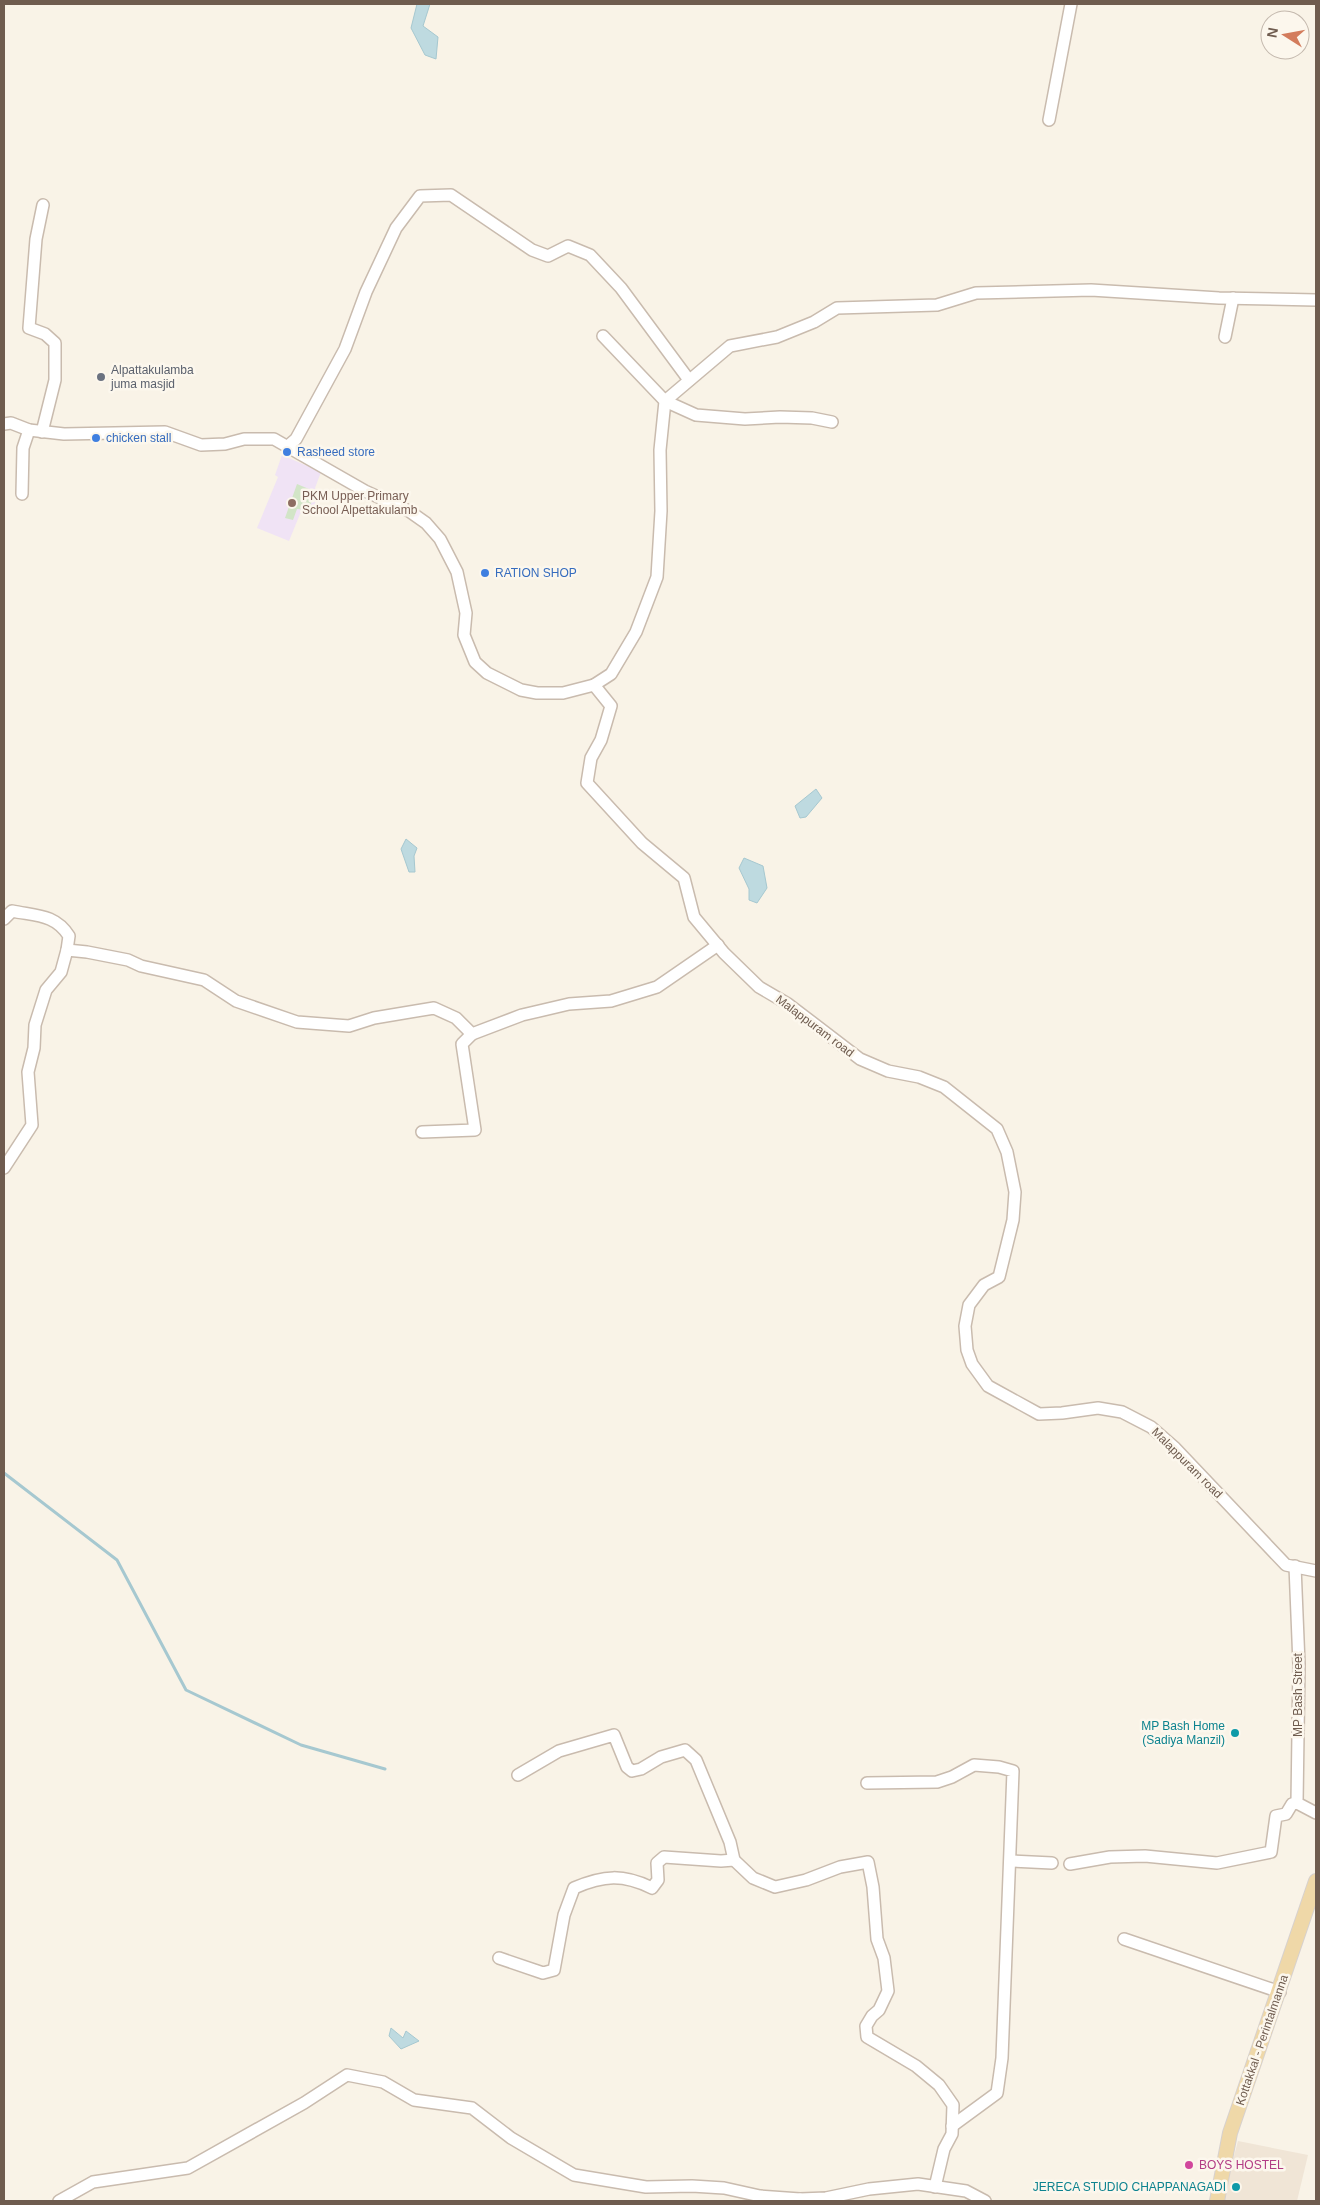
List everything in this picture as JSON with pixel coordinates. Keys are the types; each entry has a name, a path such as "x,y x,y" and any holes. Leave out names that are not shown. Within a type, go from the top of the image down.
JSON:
{"main road":[{"name":"Kottakkal - Perintalmanna","path":"1217,2201 1230,2132 1280,1992 1316,1881"}],"street":[{"path":"1050,120 1071,4"},
{"path":"288,446 296,439 345,350 366,292 396,228 420,196 451,195 532,250 548,256 568,246 590,255 620,288 690,380"},
{"path":"42,432 55,380 55,343 45,334 30,328 36,239 43,205"},
{"path":"4,424 12,423 30,430 42,432 102,434 165,432 200,445 225,444 244,439 274,439 364,491 409,510 426,523 440,539 457,572 466,613 464,634 475,662 487,673 521,690 537,693 563,693 594,684 611,674 636,632 657,577 661,511 660,450 665,401 730,346 777,336 814,322 837,308 937,305 976,292 1091,290 1233,298 1316,300"},
{"path":"1225,338 1233,298"},
{"path":"603,336 665,401 696,415 744,419 812,418 832,422"},
{"path":"22,494 23,448 30,430"},
{"name":"Malappuram road","path":"594,684 611,706 601,740 591,758 587,783 642,843 684,878 694,916 718,945 759,987 788,1004 860,1059 888,1071 919,1077 944,1087 997,1129 1007,1152 1015,1192 1013,1220 1000,1277 984,1285 969,1305 965,1326 967,1350 972,1364 988,1386 1039,1414 1098,1408 1122,1412 1151,1427 1175,1448 1286,1564 1316,1571"},
{"path":"4,918 12,911 49,917 63,926 69,936 61,972 46,990 35,1025 34,1048 28,1072 32,1125 4,1168"},
{"path":"422,1132 475,1130 462,1044 472,1034 522,1015 569,1004 612,1001 656,987 718,945"},
{"path":"67,950 128,960 141,966 204,980 236,1000 297,1022 349,1026 374,1018 434,1008 456,1018 472,1034"},
{"name":"MP Bash Street","path":"1294,1566 1299,1664 1297,1803"},
{"path":"518,1775 559,1751 614,1735 627,1767 632,1770 641,1769 661,1757 685,1750 696,1760 730,1842 734,1860 753,1878 775,1886 806,1880 840,1867 868,1862 873,1887 877,1939 884,1958 888,1991 879,2010 872,2016 866,2026 867,2037 903,2058 939,2085 953,2105 952,2134 944,2149 935,2187"},
{"path":"867,1783 937,1782 952,1777 974,1765 999,1767 1013,1771 1002,2058 997,2093 952,2126"},
{"path":"1070,1864 1110,1857 1145,1856 1217,1863 1271,1852 1276,1816 1286,1814 1292,1804 1297,1803 1316,1813"},
{"path":"499,1958 542,1973 554,1970 564,1915 574,1888 590,1881 611,1877 632,1879 652,1888 658,1880 657,1863 664,1857 721,1861 734,1860"},
{"path":"1011,1861 1052,1863"},
{"path":"1124,1939 1280,1992"},
{"path":"59,2201 93,2182 188,2168 304,2103 347,2076 382,2082 414,2100 472,2108 511,2138 574,2175 646,2187 692,2186 724,2188 760,2196 799,2200 826,2198 869,2189 918,2184 966,2191 985,2201"}],"shaded area":[{"name":"PKM Upper Primary School Alpettakulamb","path":"282,455 321,472 315,488 320,492 310,515 300,514 289,541 257,528 278,477 275,475"},
{"path":"1238,2141 1308,2155 1297,2201 1222,2201"}],"green space":[{"path":"297,484 316,492 308,510 297,509 293,520 285,518"}],"water":[{"path":"417,4 430,4 423,26 438,37 436,59 425,55 411,28"},
{"path":"816,789 822,798 806,817 800,818 795,806"},
{"path":"406,839 417,848 414,856 415,872 409,872 401,849"},
{"path":"744,858 763,866 767,888 757,903 749,900 749,889 739,868"},
{"path":"391,2028 403,2038 406,2031 419,2041 401,2049 389,2036"}],"waterway":[{"path":"4,1473 117,1560 186,1690 301,1745 385,1769"}],"place":[{"name":"Alpattakulamba juma masjid","path":"101,377"},
{"name":"chicken stall","path":"96,438"},
{"name":"Rasheed store","path":"287,452"},
{"name":"PKM Upper Primary School Alpettakulamb","path":"292,503"},
{"name":"RATION SHOP","path":"485,573"},
{"name":"MP Bash Home (Sadiya Manzil)","path":"1235,1733"},
{"name":"BOYS HOSTEL","path":"1189,2165"},
{"name":"JERECA STUDIO CHAPPANAGADI","path":"1236,2187"}]}
